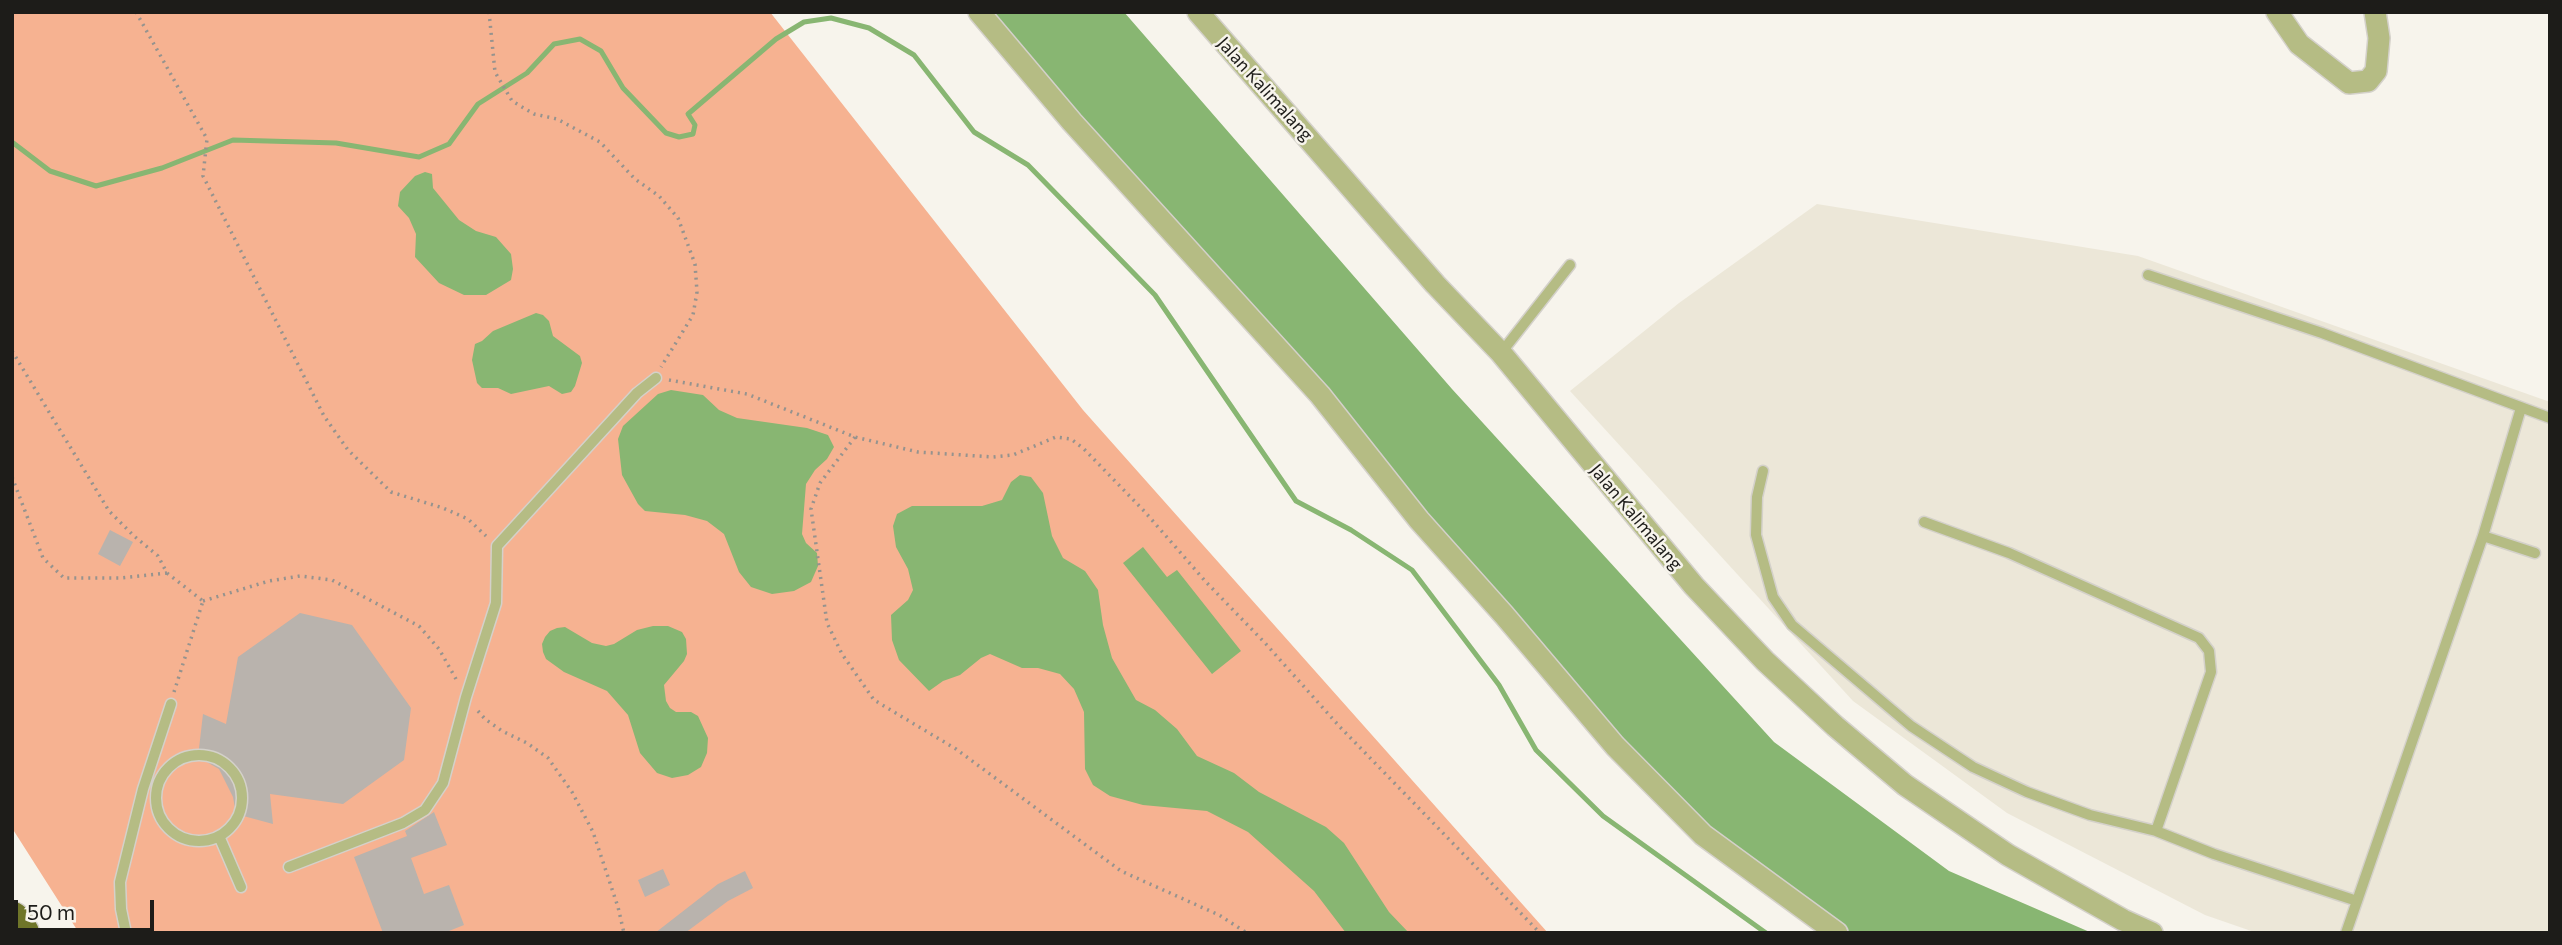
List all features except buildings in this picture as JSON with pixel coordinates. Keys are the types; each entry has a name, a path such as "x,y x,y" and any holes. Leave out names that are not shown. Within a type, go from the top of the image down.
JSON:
{"highway":[{"path":"12,921 20,933"}],"street":[{"path":"979,12 1072,122 1320,395 1419,520 1615,746 1703,835 1837,933"},
{"name":"Jalan Kalimalang","path":"1198,12 1435,284 1501,353 1694,586 1765,661 1835,726 1905,785 2008,855 2123,920 2152,933"},
{"path":"2277,12 2300,44 2350,83 2368,81 2376,71 2379,38 2375,12"}],"lane":[{"path":"1501,353 1570,265"},
{"path":"2148,275 2322,333 2550,418"},
{"path":"289,867 403,823 425,810 443,783 466,697 496,603 497,546 637,393 656,378"},
{"path":"2346,933 2483,536 2521,408"},
{"path":"1763,471 1757,497 1756,535 1773,597 1792,625 1911,726 1973,767 2027,792 2091,816 2155,831 2214,854 2357,901"},
{"path":"1924,522 2009,553 2199,638 2209,651 2211,672 2155,831"},
{"path":"2483,536 2535,553"},
{"path":"126,933 121,909 120,882 144,789 171,704"},
{"path":"203,754 224,762 238,779 242,800 235,822 219,836 196,841 174,833 159,815 156,792 164,771 181,757 203,754"},
{"path":"144,789 156,792"},
{"path":"219,836 241,887"}],"path":[{"path":"136,12 207,139 203,176 324,416 348,450 391,492 443,508 468,519 497,546"},
{"path":"489,12 495,72 512,101 527,110 557,119 600,142 635,180 659,196 678,218 695,264 697,292 693,316 656,378 747,394 855,437 918,452 993,457 1013,455 1056,437 1071,439 1145,512 1340,727 1540,933"},
{"path":"12,351 109,511 158,556 167,573 203,601"},
{"path":"855,437 820,483 811,509 827,623 842,653 874,700 956,749 1121,871 1219,915 1247,933"},
{"path":"12,477 43,558 64,578 120,578 167,573"},
{"path":"203,601 269,581 300,576 332,580 419,626 439,649 466,697 485,719 548,758 572,792 593,832 624,933"},
{"path":"171,704 203,601"}],"shaded area":[{"path":"12,12 770,12 1083,410 1548,933 79,933 12,828"},
{"path":"981,12 1124,12 1452,389 1774,742 1949,871 2092,933 1839,933 1703,835"},
{"path":"425,172 432,174 433,188 459,220 476,231 496,237 511,254 511,280 486,295 464,295 439,283 415,257 416,234 409,218 398,206 400,192 415,176"},
{"path":"1817,204 2138,256 2550,402 2550,933 2257,933 2205,915 2007,813 1853,701 1570,391 1679,303"},
{"path":"536,313 549,321 553,336 580,356 582,363 571,392 562,394 549,386 511,394 498,388 482,388 477,383 472,360 475,344 493,331"},
{"path":"671,390 703,395 719,410 737,418 807,428 828,435 834,447 806,484 802,534 806,543 817,553 818,566 811,582 794,591 772,594 751,587 739,572 724,534 707,521 685,515 645,511 638,504 622,475 618,439 623,426 658,394"},
{"path":"1020,475 1031,477 1043,493 1052,536 1063,558 1085,571 1098,590 1103,625 1112,658 1136,700 1155,710 1177,729 1197,756 1234,773 1259,792 1326,827 1344,843 1389,912 1409,933 1346,933 1314,891 1248,832 1207,811 1143,805 1110,796 1093,785 1085,769 1084,712 1074,689 1060,674 1038,668 1022,668 990,654 960,675 943,681 929,691 899,660 892,640 891,615 908,600 913,590 908,569 896,547 893,526 897,514 912,506 982,506 1002,500 1011,482"},
{"path":"1143,547 1167,577 1177,570 1241,651 1212,674 1123,563"},
{"path":"668,626 682,632 686,639 687,654 684,661 664,685 666,701 676,712 691,712 698,716 708,738 707,753 701,767 688,775 672,778 657,773 640,753 628,715 607,691 564,672 546,659 542,644 550,631 557,628 565,627 592,643 606,646 637,630"}],"waterway":[{"path":"12,142 50,171 96,186 162,168 233,140 336,143 419,157 449,144 478,104 527,73 554,44 580,39 601,51 623,88 666,133 679,137 693,134 695,125 688,114 776,39 804,22 831,18 869,28 914,55 974,132 1028,165 1155,295 1296,501 1351,530 1412,570 1499,685 1536,750 1603,816 1766,933"}]}
